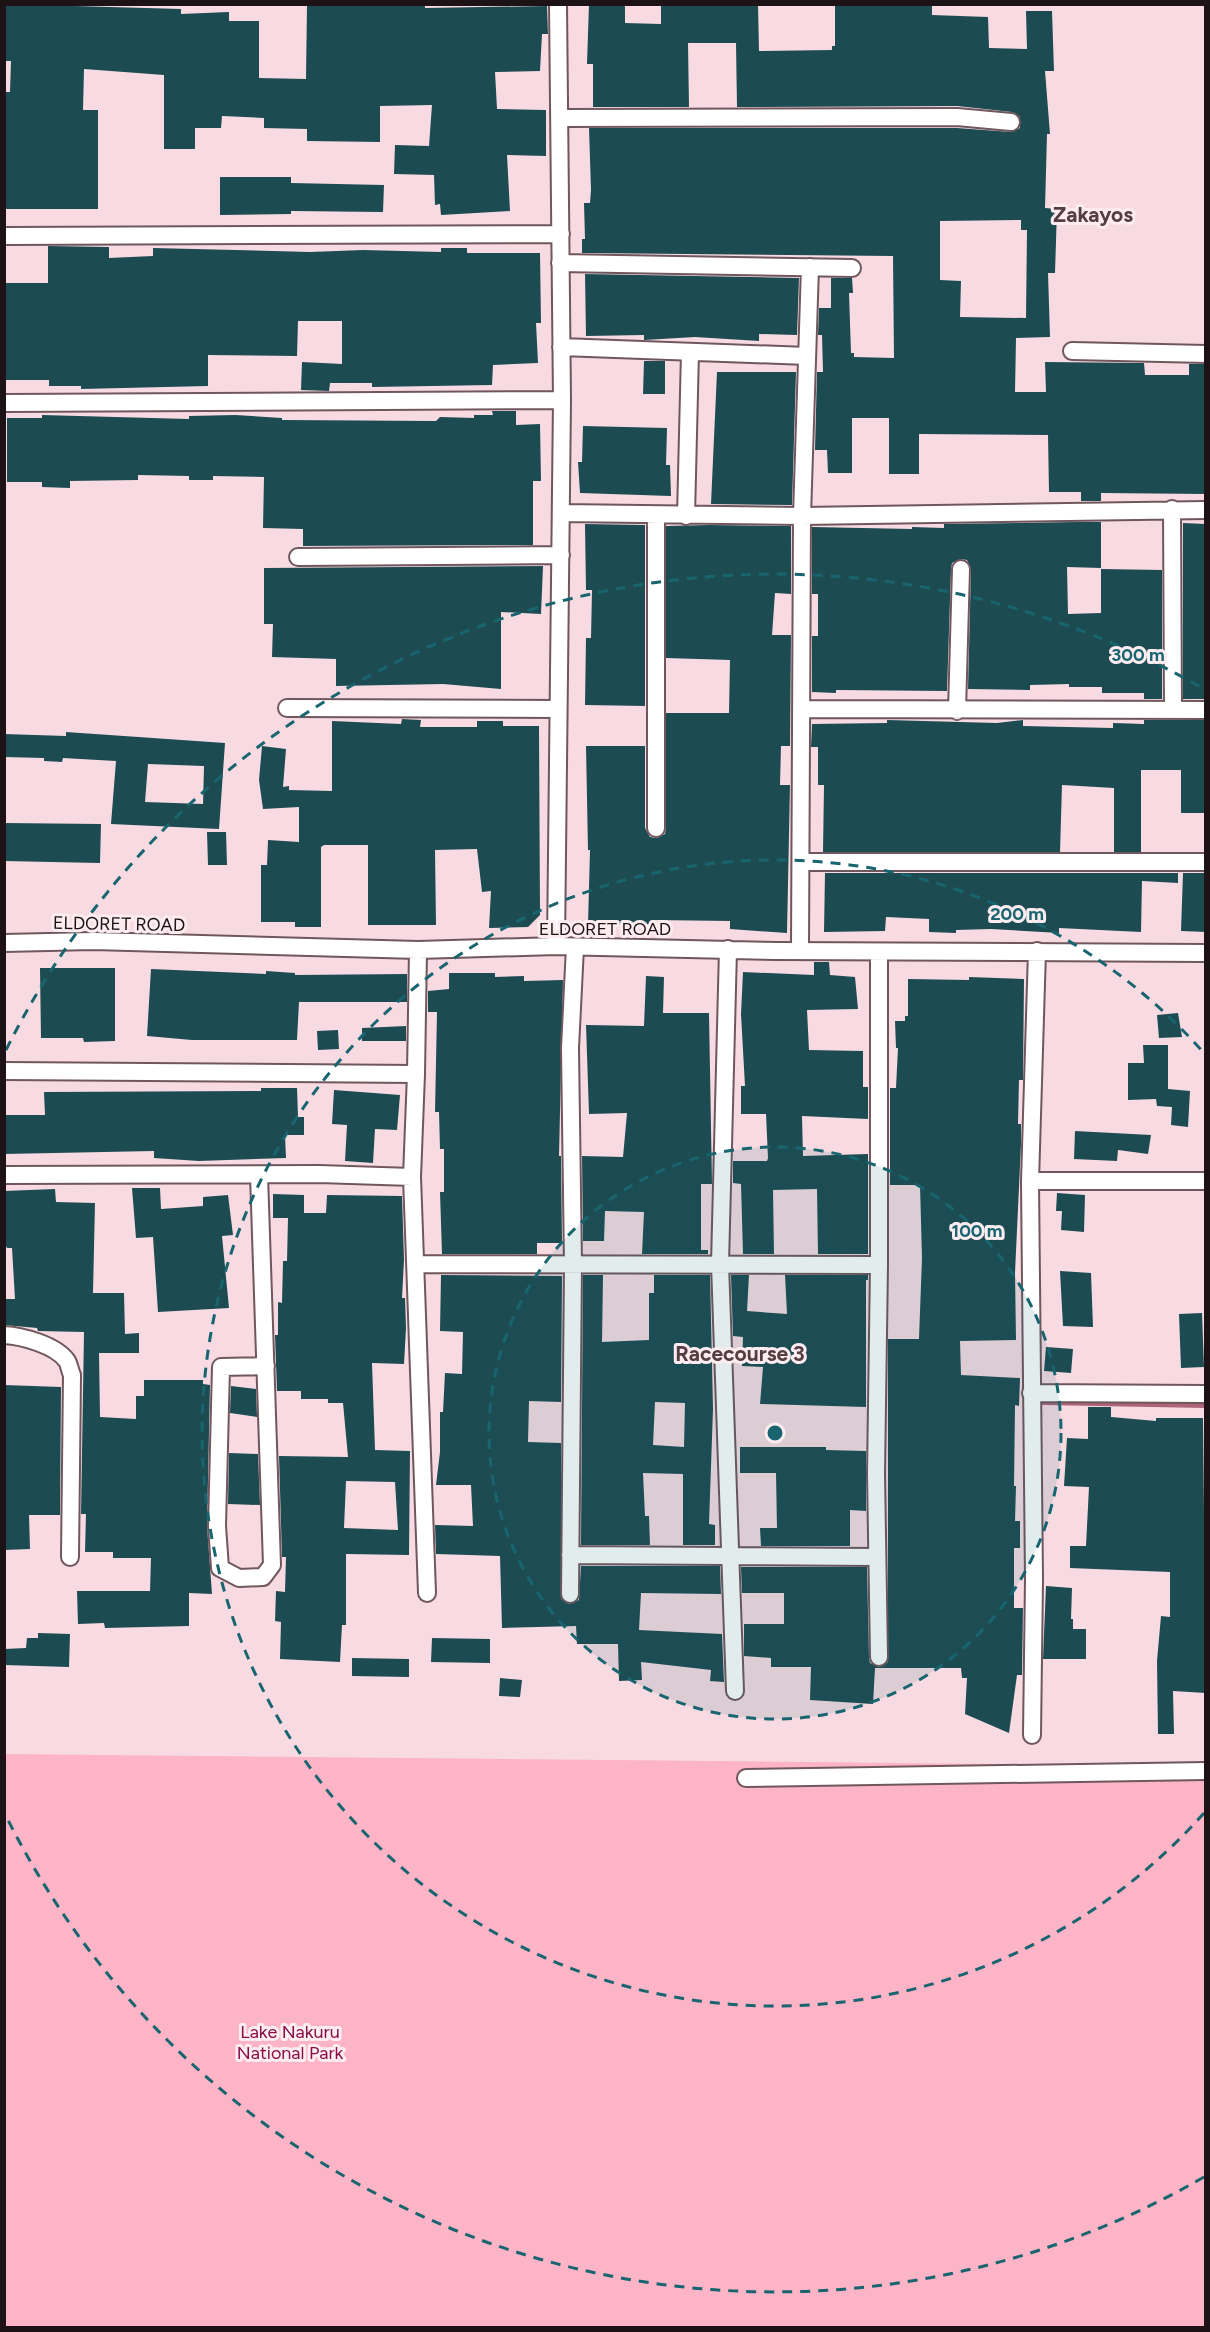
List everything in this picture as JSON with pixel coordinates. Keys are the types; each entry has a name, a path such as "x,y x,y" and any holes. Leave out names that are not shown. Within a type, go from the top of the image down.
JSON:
{"street":[{"path":"556,946 562,399 561,118 558,4"},
{"path":"561,118 957,117 1011,122"},
{"path":"4,236 561,234"},
{"path":"560,263 852,268"},
{"path":"800,950 803,709 802,516 810,267"},
{"path":"561,348 807,356"},
{"path":"1072,351 1206,354"},
{"path":"686,516 690,352"},
{"path":"4,403 562,399"},
{"path":"1172,509 1173,710"},
{"path":"561,513 656,516 802,516 1206,510"},
{"path":"656,516 656,828"},
{"path":"298,558 561,555"},
{"path":"957,711 961,569"},
{"path":"287,708 558,709"},
{"path":"803,709 1206,710"},
{"path":"801,862 1206,862"},
{"name":"ELDORET ROAD","path":"4,943 93,941 418,950 575,946 879,952 1206,953"},
{"path":"570,1594 573,1265 570,1048 575,946"},
{"path":"729,949 720,1264 735,1691"},
{"path":"418,950 412,1178 427,1593"},
{"path":"1032,1735 1034,1579 1029,1181 1037,951"},
{"path":"879,952 876,1557 879,1657"},
{"path":"4,1071 416,1074"},
{"path":"4,1175 259,1175 412,1178"},
{"path":"259,1175 266,1366 272,1565 263,1577 239,1578 220,1568 217,1503 221,1367 266,1366"},
{"path":"1029,1181 1206,1181"},
{"path":"416,1264 879,1266"},
{"path":"4,1335 18,1335 52,1349 67,1360 72,1375 70,1557"},
{"path":"1030,1393 1206,1394"},
{"path":"570,1555 876,1557"},
{"path":"746,1778 1206,1771"}],"green space":[{"name":"Lake Nakuru National Park","path":"4,1754 1205,1766 1205,2327 5,2327"}],"building":[{"path":"4,4 181,9 181,14 229,12 229,21 259,21 259,78 306,79 307,4 425,5 425,8 547,6 548,34 542,34 540,71 495,72 497,109 546,110 546,156 507,155 510,211 441,215 440,204 435,205 434,175 394,174 395,145 429,146 432,105 380,106 380,142 307,141 307,129 264,128 264,118 222,116 221,128 195,128 195,149 164,149 164,75 84,69 83,110 98,110 98,209 4,209 4,92 10,92 11,61 4,61"},
{"path":"589,4 625,4 625,23 661,24 661,4 758,4 759,51 832,50 832,46 835,46 835,4 932,4 932,15 988,17 989,48 1027,49 1026,11 1052,11 1054,71 1045,71 1050,134 1047,134 1045,208 1057,209 1055,273 1048,273 1050,337 1016,338 1015,392 1046,392 1045,362 1144,363 1145,375 1189,375 1189,364 1206,364 1206,494 1101,493 1101,501 1081,501 1081,492 1049,492 1048,435 919,434 919,474 889,474 889,418 852,418 852,473 828,473 827,450 815,450 817,372 823,372 822,335 818,335 819,308 831,308 831,278 852,278 853,293 849,293 851,353 854,353 854,357 894,358 893,256 582,253 582,239 585,239 584,203 590,203 591,190 589,128 957,128 1011,132 1020,128 1020,117 1012,112 957,106 737,107 736,43 688,43 689,107 593,107 593,64 587,64","holes":["1021,220 1021,230 1027,230 1026,318 960,317 961,281 940,280 940,221"]},
{"path":"220,177 291,177 291,183 384,185 383,212 291,211 291,214 220,215"},
{"path":"48,246 109,247 109,258 153,256 153,248 310,252 363,250 441,252 441,248 467,248 467,253 540,253 541,323 536,323 538,363 493,365 492,385 372,387 372,383 330,383 329,391 301,390 302,362 342,364 342,321 298,321 297,356 208,355 208,386 81,389 81,386 49,386 49,380 6,380 4,283 48,283"},
{"path":"585,274 799,278 797,335 759,334 759,341 695,337 644,340 644,335 586,336"},
{"path":"644,361 665,361 665,394 643,394"},
{"path":"717,372 796,372 792,505 711,504"},
{"path":"492,411 516,411 516,425 540,424 541,481 533,481 533,545 303,546 303,529 263,528 264,477 213,476 213,480 189,480 189,476 138,475 138,480 70,481 70,488 42,487 42,482 7,482 7,418 42,418 42,415 189,419 189,416 235,415 282,418 282,420 436,421 440,417 474,418 474,415 493,415"},
{"path":"583,426 667,428 666,465 670,465 671,496 580,493 578,462 582,462"},
{"path":"1101,522 1101,568 1067,567 1068,614 1101,613 1101,569 1162,570 1162,699 1144,699 1144,693 1102,693 1102,687 1069,687 1069,684 1030,685 1030,690 968,689 971,569 967,560 961,559 952,563 951,569 947,691 836,690 836,693 812,692 812,636 818,636 818,594 812,594 812,527 912,529 912,527 944,528 944,524"},
{"path":"1183,523 1206,524 1206,699 1183,699"},
{"path":"585,524 645,525 645,706 585,705 586,638 591,638 592,590 586,590"},
{"path":"666,526 791,526 791,594 775,593 772,635 791,635 790,746 781,746 780,785 790,785 787,933 730,929 730,921 653,920 653,925 588,924 590,850 588,850 586,746 645,746 645,828 650,837 657,838 665,834 666,828 666,713 729,713 730,660 666,658"},
{"path":"543,566 541,614 501,612 501,689 443,684 336,686 336,659 272,657 273,624 264,624 264,568"},
{"path":"402,719 421,720 420,727 477,727 477,721 503,721 503,726 539,726 540,915 528,927 489,928 491,891 482,892 477,849 435,850 436,925 368,925 368,845 324,845 321,847 321,927 295,927 295,922 261,922 261,865 267,865 268,840 299,842 299,807 263,809 259,780 262,746 286,749 283,787 289,786 289,790 332,791 332,721 401,724"},
{"path":"887,720 997,723 1023,720 1023,726 1113,728 1113,723 1144,724 1144,720 1206,720 1206,813 1181,813 1181,770 1141,770 1141,852 1114,852 1114,788 1062,785 1060,852 823,852 824,785 818,785 818,747 811,747 812,724 887,723"},
{"path":"66,732 225,743 219,829 111,824 116,761 63,758 62,762 44,761 44,758 4,757 4,734 66,736","holes":["148,764 204,766 203,804 145,802"]},
{"path":"4,823 101,824 100,863 4,861"},
{"path":"207,832 226,832 227,865 208,865"},
{"path":"825,873 1178,873 1178,883 1142,881 1141,932 1059,928 1059,933 991,929 956,930 956,933 929,932 929,919 886,917 885,931 824,932"},
{"path":"1183,873 1206,873 1206,932 1181,931"},
{"path":"814,962 829,962 830,975 855,977 858,1009 807,1010 809,1050 863,1051 863,1087 868,1087 868,1119 802,1116 803,1156 868,1154 868,1254 818,1254 817,1189 773,1190 774,1254 743,1254 741,1184 733,1183 733,1161 767,1161 768,1158 766,1114 741,1114 741,1086 745,1086 741,1014 743,972 814,975"},
{"path":"40,968 115,968 115,1041 84,1042 83,1038 41,1038"},
{"path":"151,969 266,974 266,971 295,973 295,975 407,974 407,1002 299,1002 297,1040 192,1040 147,1036"},
{"path":"449,973 495,973 495,977 524,976 524,981 563,980 559,1156 561,1156 562,1243 537,1243 537,1254 442,1254 440,1192 444,1192 444,1149 440,1149 439,1112 435,1112 437,1012 428,1012 428,991 449,989"},
{"path":"646,976 664,977 663,1013 709,1013 712,1184 701,1184 701,1250 708,1250 708,1254 642,1254 644,1212 605,1211 604,1241 583,1241 582,1156 623,1157 627,1113 589,1114 586,1025 644,1026"},
{"path":"969,977 1024,979 1023,1080 1019,1080 1018,1124 1021,1124 1021,1144 1015,1273 1016,1340 960,1341 961,1375 1020,1378 1019,1406 1015,1405 1014,1486 1016,1486 1015,1521 1020,1521 1020,1548 1014,1548 1014,1608 1023,1608 1022,1675 1017,1675 1009,1733 965,1714 967,1678 962,1678 961,1668 875,1668 873,1704 810,1700 811,1667 771,1667 771,1658 744,1656 744,1624 784,1624 784,1593 742,1593 741,1567 867,1567 870,1663 879,1667 888,1662 888,1339 919,1339 922,1258 920,1185 890,1185 890,1088 896,1088 898,1048 896,1048 895,1021 905,1021 905,1016 908,1016 908,979 969,980"},
{"path":"1178,1013 1182,1037 1159,1038 1157,1015"},
{"path":"406,1026 406,1041 362,1041 362,1028"},
{"path":"338,1030 339,1049 318,1050 317,1031"},
{"path":"1143,1045 1168,1045 1168,1089 1190,1091 1188,1127 1171,1125 1172,1107 1157,1106 1156,1099 1128,1100 1128,1063 1144,1063"},
{"path":"261,1088 297,1088 298,1117 304,1117 304,1135 285,1135 286,1158 199,1161 154,1158 154,1151 4,1154 4,1115 45,1115 44,1092 261,1091"},
{"path":"334,1090 400,1095 397,1130 375,1129 373,1163 345,1161 347,1125 332,1124"},
{"path":"1075,1131 1151,1135 1148,1154 1118,1150 1117,1161 1074,1159"},
{"path":"132,1188 160,1188 161,1209 203,1206 203,1197 228,1195 233,1235 222,1236 229,1308 158,1312 153,1237 136,1238"},
{"path":"55,1189 56,1202 95,1203 93,1293 124,1293 125,1334 139,1333 139,1353 99,1353 100,1417 136,1419 136,1396 144,1396 144,1380 203,1380 203,1384 210,1385 207,1526 212,1594 189,1593 189,1626 105,1628 104,1623 78,1624 77,1591 150,1591 151,1558 113,1558 113,1552 85,1552 86,1514 81,1514 84,1332 38,1331 37,1328 4,1325 4,1299 15,1299 12,1248 7,1248 4,1242 4,1191"},
{"path":"1057,1193 1085,1195 1084,1232 1061,1230 1062,1211 1056,1211"},
{"path":"273,1194 304,1195 304,1213 326,1213 327,1195 402,1196 404,1260 402,1298 405,1298 406,1328 404,1364 372,1363 375,1450 410,1451 409,1555 346,1554 346,1625 342,1625 340,1662 280,1659 281,1622 275,1621 276,1591 285,1592 286,1557 282,1557 279,1456 348,1457 343,1403 328,1403 328,1399 301,1399 301,1391 277,1391 275,1335 278,1335 278,1302 282,1303 283,1261 287,1261 288,1218 273,1218","holes":["346,1481 395,1482 398,1530 344,1528"]},
{"path":"1060,1271 1091,1273 1093,1327 1063,1326"},
{"path":"441,1275 562,1276 561,1402 529,1401 528,1442 561,1443 561,1599 569,1604 579,1600 581,1566 720,1566 721,1594 641,1593 639,1630 722,1634 724,1682 710,1681 711,1670 641,1662 642,1680 619,1681 618,1644 577,1644 576,1626 502,1628 500,1556 436,1554 435,1525 473,1526 471,1485 436,1485 440,1452 440,1412 443,1412 445,1373 462,1374 463,1332 440,1331"},
{"path":"583,1275 603,1275 602,1342 649,1340 649,1293 654,1293 654,1275 710,1275 713,1409 709,1524 715,1525 715,1545 683,1545 683,1474 643,1473 645,1516 649,1516 650,1545 581,1545","holes":["655,1402 685,1403 684,1447 653,1445"]},
{"path":"731,1275 749,1275 747,1311 787,1314 785,1275 868,1275 868,1280 866,1280 866,1407 760,1404 763,1367 742,1366 743,1337 733,1336"},
{"path":"1202,1313 1204,1367 1181,1368 1179,1314"},
{"path":"1046,1347 1073,1349 1071,1373 1044,1371"},
{"path":"4,1385 61,1387 60,1515 29,1515 30,1549 4,1550"},
{"path":"231,1386 256,1389 257,1417 230,1413"},
{"path":"1088,1407 1111,1407 1111,1417 1156,1421 1156,1418 1203,1418 1206,1693 1173,1691 1174,1734 1158,1734 1157,1661 1161,1616 1170,1617 1170,1572 1070,1568 1070,1546 1086,1546 1089,1487 1064,1486 1067,1438 1088,1439"},
{"path":"740,1447 826,1447 826,1450 866,1451 866,1511 850,1510 850,1546 761,1546 760,1528 777,1528 776,1473 740,1473"},
{"path":"229,1453 258,1454 260,1505 228,1504"},
{"path":"1046,1586 1072,1588 1071,1619 1073,1619 1073,1629 1086,1629 1086,1659 1043,1659"},
{"path":"38,1633 70,1634 69,1667 4,1665 4,1649 26,1648 27,1638 38,1638"},
{"path":"432,1638 490,1639 490,1663 431,1662"},
{"path":"352,1658 409,1659 409,1677 352,1676"},
{"path":"500,1678 522,1680 520,1697 499,1696"}],"waterway":[{"path":"1043,1402 1206,1405"}],"district":[{"name":"Zakayos","path":"1093,214"},
{"name":"Racecourse 3","path":"740,1353"}]}
